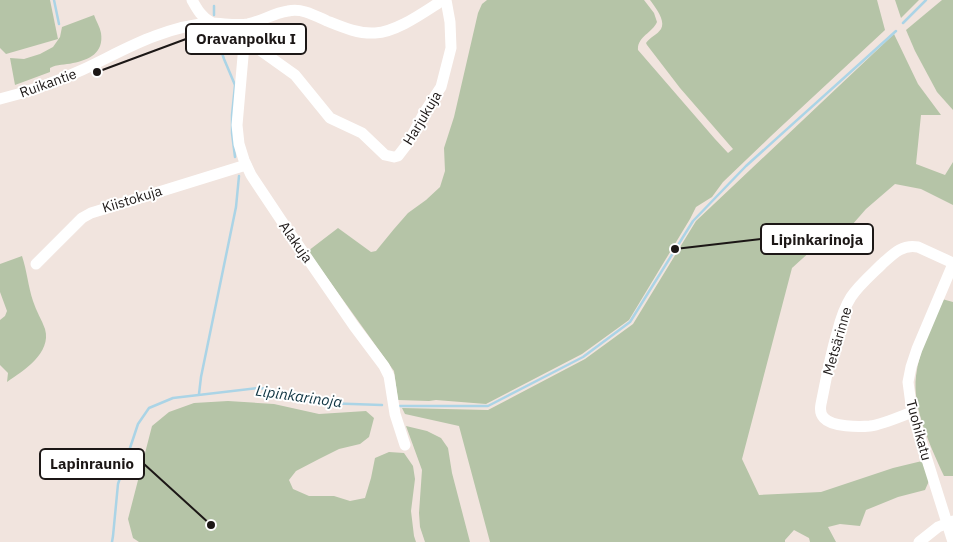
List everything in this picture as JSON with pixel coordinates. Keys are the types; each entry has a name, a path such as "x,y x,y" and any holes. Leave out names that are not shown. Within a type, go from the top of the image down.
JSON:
{"street":[{"path":"192,0 201,15 212,23"},
{"path":"308,0 301,10 348,29 374,33 400,25 444,0"},
{"name":"Harjukuja","path":"243,38 295,75 330,118 362,133 384,155 394,157 398,156 408,143 441,87 451,48 450,22 444,0"},
{"name":"Ruikantie","path":"0,98 72,74 154,36 199,24 236,25 255,22 288,10 301,10"},
{"name":"Alakuja","path":"236,25 243,38 243,60 237,125 239,144 246,165 281,220 384,366 389,376 395,414 405,445"},
{"name":"Kiistokuja","path":"36,264 82,218 91,212 246,165"},
{"name":"Metsärinne","path":"912,412 871,426 849,426 829,422 824,418 820,413 820,404 835,338 842,315 851,297 896,251 904,246 918,247 953,264"},
{"name":"Tuohikatu","path":"953,264 917,349 908,382 912,412 950,522 953,542"},
{"path":"919,542 938,527 950,522"}],"green space":[{"path":"0,0 50,0 58,39 6,54 0,48"},
{"path":"487,0 644,0 654,13 657,22 642,38 638,50 728,153 733,149 680,88 647,45 646,43 649,39 661,29 662,25 659,14 650,0 877,0 885,30 723,182 712,197 696,207 629,320 582,354 486,404 436,400 398,400 394,371 308,251 338,228 371,252 376,251 408,213 440,187 445,171 444,148 454,117 478,13 482,4"},
{"path":"895,0 919,0 901,18"},
{"path":"942,0 953,0 953,110 937,92 906,30"},
{"path":"94,15 101,40 98,50 94,54 79,62 50,68 50,72 15,85 10,58 24,59 40,54 53,47 60,37 62,27"},
{"path":"894,34 918,84 941,115 921,115 916,164 945,175 953,162 953,205 921,189 895,184 866,209 845,233 813,249 792,268 742,459 759,495 821,492 893,468 922,461 929,481 925,490 898,497 866,510 860,526 840,524 828,527 836,542 810,542 809,538 794,530 785,542 490,542 459,426 405,414 402,408 488,410 585,359 633,324 696,221"},
{"path":"22,256 31,295 45,329 46,338 44,346 35,360 7,382 8,373 0,365 0,320 7,311 0,292 0,264"},
{"path":"942,299 953,302 953,476 944,476 934,453 920,414 916,388 920,356"},
{"path":"228,401 274,404 319,414 366,411 374,418 369,437 360,444 339,449 296,471 289,480 293,489 309,496 334,496 350,501 365,498 375,458 389,452 404,453 413,466 415,479 411,511 416,542 139,542 133,538 128,519 152,426 169,412 194,403"},
{"path":"406,426 427,431 441,438 448,448 452,473 470,542 425,542 420,527 419,513 422,470"}],"waterway":[{"path":"54,0 59,24"},
{"name":"Lipinkarinoja","path":"903,23 926,0"},
{"path":"214,6 214,15"},
{"path":"216,30 224,59 235,85 232,115 235,157"},
{"name":"Lipinkarinoja","path":"400,406 488,406 583,357 630,322 693,221 746,166 896,31"},
{"path":"199,394 236,207 239,176"},
{"name":"Lipinkarinoja","path":"112,542 118,484 138,424 149,408 173,398 258,388 322,403 382,405"}],"place":[{"name":"Oravanpolku I","path":"97,72"},
{"name":"Lipinkarinoja","path":"675,249"},
{"name":"Lapinraunio","path":"211,525"}]}
